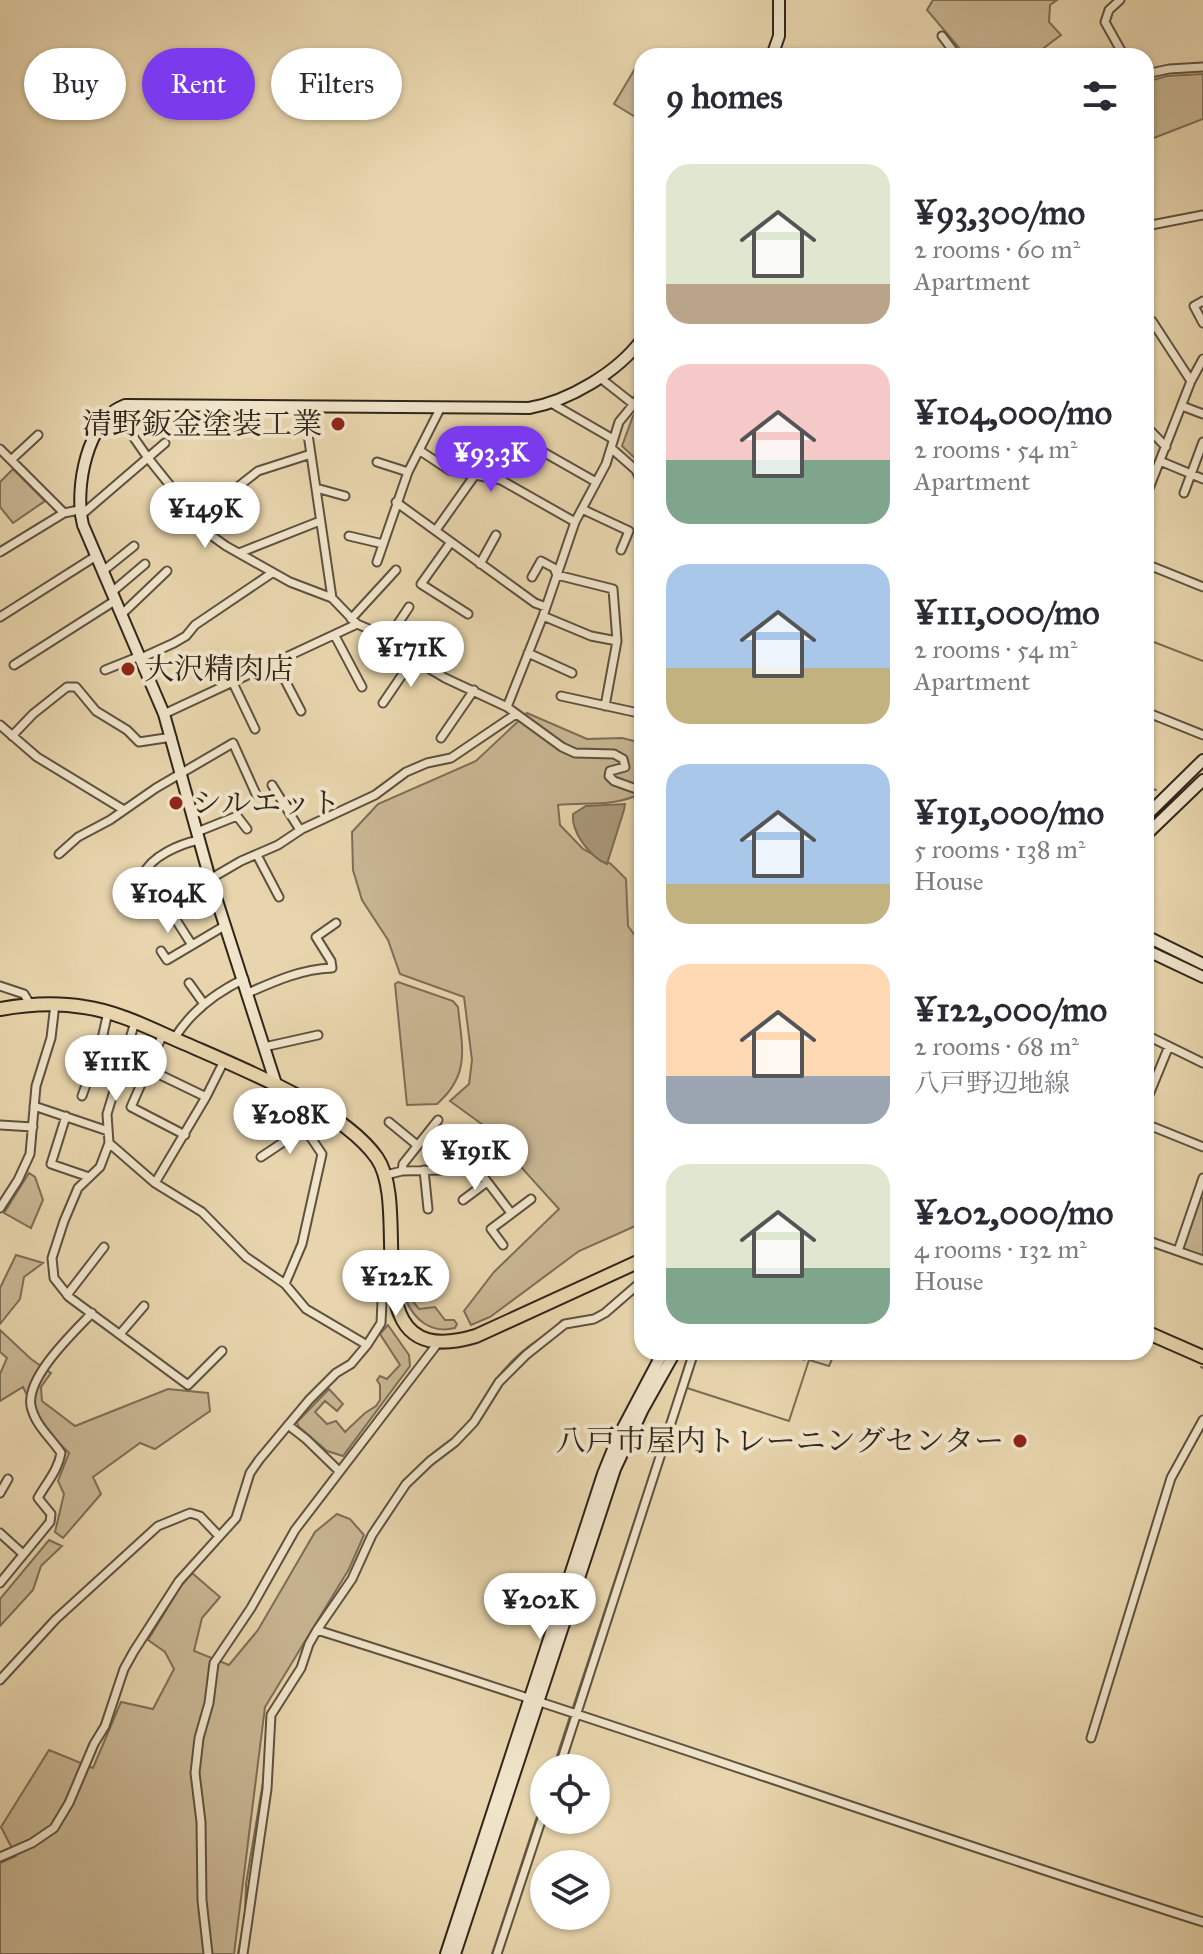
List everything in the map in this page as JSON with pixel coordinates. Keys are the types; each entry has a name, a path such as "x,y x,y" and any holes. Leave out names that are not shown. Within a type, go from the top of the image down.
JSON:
{"main road":[{"path":"0,1009 55,1004 108,1012 276,1084 363,1141 379,1160 386,1175 391,1270 399,1314 416,1333 438,1343 453,1343 476,1336 634,1264"},
{"path":"1154,1336 1203,1357"}],"street":[{"path":"775,48 779,36 779,0"},
{"path":"1120,0 1109,10 1105,22 1120,48"},
{"path":"942,36 951,48"},
{"path":"1154,72 1203,67"},
{"path":"1154,224 1203,215"},
{"path":"1203,301 1194,306 1203,323"},
{"path":"1154,324 1191,381"},
{"path":"276,1084 210,879 172,737 80,513 81,474 106,416 125,405 529,408 551,403 599,377 634,347"},
{"path":"1154,476 1191,381 1203,359"},
{"path":"507,707 575,522 611,448 619,422 632,403 599,377"},
{"path":"551,403 613,439"},
{"path":"1182,406 1203,414"},
{"path":"304,407 332,598"},
{"path":"377,562 408,472 441,407"},
{"path":"114,409 148,458 212,536 272,573 332,598 354,622 397,641 413,659 445,678 507,707 562,747 575,753 614,754 623,759 625,767 610,771 609,776 634,788"},
{"path":"1154,434 1166,447"},
{"path":"11,460 38,435"},
{"path":"1184,493 1203,442"},
{"path":"0,552 64,513 80,513 165,443"},
{"path":"611,448 634,468"},
{"path":"0,449 64,513"},
{"path":"419,450 449,470 501,480 575,522"},
{"path":"545,453 596,482"},
{"path":"197,519 258,471 311,454"},
{"path":"1160,461 1203,479"},
{"path":"377,462 408,472"},
{"path":"436,530 475,475"},
{"path":"316,488 345,496"},
{"path":"396,502 535,603 546,607"},
{"path":"582,509 629,531 621,550"},
{"path":"239,553 320,521"},
{"path":"480,564 496,535"},
{"path":"349,536 383,544"},
{"path":"451,542 421,584 468,614"},
{"path":"103,571 134,546"},
{"path":"0,617 96,556"},
{"path":"532,577 541,561 554,568 557,575"},
{"path":"14,665 114,596 145,564"},
{"path":"1154,567 1203,587"},
{"path":"164,714 335,636 354,622 396,570"},
{"path":"122,614 167,571"},
{"path":"105,670 186,636 195,625 272,573"},
{"path":"557,575 613,589 617,641 605,706"},
{"path":"389,637 409,607"},
{"path":"543,616 591,636 617,641"},
{"path":"335,636 362,687"},
{"path":"528,653 572,673"},
{"path":"383,703 413,659"},
{"path":"276,663 301,711"},
{"path":"233,683 255,729"},
{"path":"12,736 67,687 76,687 96,711 127,730 139,742 172,737"},
{"path":"441,738 474,690"},
{"path":"561,696 634,712"},
{"path":"210,879 278,845 300,830 375,795 406,772 451,758 516,714"},
{"path":"1154,715 1203,735"},
{"path":"0,725 37,757 124,810"},
{"path":"59,854 78,837 233,743 256,794"},
{"path":"1154,808 1203,760"},
{"path":"1154,827 1203,780"},
{"path":"272,785 300,830"},
{"path":"143,875 147,865 237,816 247,829"},
{"path":"257,855 279,897"},
{"path":"169,909 192,945"},
{"path":"248,993 279,979 332,968 316,937 336,923"},
{"path":"161,951 167,960 226,925"},
{"path":"1154,940 1203,964"},
{"path":"1154,954 1203,977"},
{"path":"185,1135 131,1107 148,1069 168,1036 204,1004 244,979"},
{"path":"189,983 204,1004"},
{"path":"0,986 24,994 30,1004"},
{"path":"0,1208 30,1154 36,1086 51,1038 55,1004"},
{"path":"82,1096 101,1043 108,1012"},
{"path":"135,1022 107,1114 109,1143 100,1167 78,1188 64,1221 52,1258 54,1278 67,1295 188,1385 222,1351"},
{"path":"264,1047 318,1035"},
{"path":"1154,1039 1203,1063"},
{"path":"1154,1083 1169,1046"},
{"path":"155,1183 185,1135 224,1061"},
{"path":"148,1069 206,1097"},
{"path":"285,1284 302,1244 322,1154 295,1114 303,1100"},
{"path":"34,1106 108,1131"},
{"path":"66,1116 51,1164 89,1177"},
{"path":"402,1171 403,1164 438,1120"},
{"path":"389,1122 417,1145"},
{"path":"0,1125 33,1127"},
{"path":"1154,1127 1203,1147"},
{"path":"261,1157 303,1129"},
{"path":"386,1175 402,1171 444,1170 477,1139"},
{"path":"109,1143 155,1183 202,1212 246,1257 285,1284 306,1309 367,1345"},
{"path":"464,1151 511,1213"},
{"path":"424,1170 428,1209"},
{"path":"1178,1251 1203,1178"},
{"path":"463,1200 487,1182"},
{"path":"503,1245 491,1229 531,1199"},
{"path":"1154,1243 1203,1260"},
{"path":"67,1295 104,1247"},
{"path":"0,1857 32,1843 54,1828 105,1726 124,1669 179,1581 236,1518 250,1473 327,1382 351,1364 367,1345 381,1323 383,1281 391,1270"},
{"path":"243,1954 267,1789 269,1726 278,1703 301,1668 309,1644 352,1579 366,1546 389,1506 412,1478 474,1422 499,1382 559,1328 572,1322 594,1319 634,1288"},
{"path":"120,1334 144,1306"},
{"path":"0,1583 50,1522 51,1514 38,1498 51,1478 61,1453 37,1422 31,1406 31,1391 37,1377 92,1313"},
{"path":"208,1954 202,1900 201,1822 195,1773 214,1663 251,1608 295,1530 438,1343"},
{"path":"455,1954 603,1474 618,1437 659,1360"},
{"path":"446,1954 615,1469 671,1360"},
{"path":"564,1754 691,1360"},
{"path":"1091,1738 1171,1478 1203,1420"},
{"path":"288,1425 339,1471"},
{"path":"0,1493 8,1479"},
{"path":"0,1680 56,1619 158,1526 190,1513 200,1516 219,1536"},
{"path":"0,1533 23,1554"},
{"path":"317,1630 622,1727 836,1802 1203,1922"},
{"path":"497,1954 537,1834"}],"shaded area":[{"path":"933,0 1057,0 1050,5 1049,22 1061,35 1044,48 959,48 927,10"},
{"path":"634,70 634,116 614,104"},
{"path":"1203,74 1203,119 1154,138 1154,80"},
{"path":"634,415 634,457 622,446"},
{"path":"13,469 45,501 13,523 0,507 0,482"},
{"path":"527,713 587,739 622,738 634,741 634,796 611,802 558,805 560,825 583,849 611,864 626,879 628,926 634,934 634,1227 579,1251 490,1317 471,1325 464,1311 494,1272 559,1209 483,1125 450,1101 469,1084 472,1060 464,997 400,974 388,940 362,900 353,870 352,832 378,804 476,761"},
{"path":"625,804 607,864 594,856 583,843 575,828 573,814 586,806"},
{"path":"398,982 453,1001 458,1007 462,1048 460,1071 448,1093 437,1104 407,1105 395,984"},
{"path":"29,1173 35,1177 43,1200 31,1228 4,1213"},
{"path":"1200,1197 1203,1198 1203,1256 1182,1249"},
{"path":"16,1255 43,1263 24,1277 20,1299 0,1324 0,1288"},
{"path":"408,1295 419,1309 435,1307 445,1320 454,1320 457,1324 455,1328 438,1329 424,1324 409,1306 405,1298"},
{"path":"388,1325 409,1355 410,1366 343,1456 327,1451 297,1422 329,1389 343,1404 337,1411 325,1401 315,1412 327,1424 336,1421 345,1432 376,1406 380,1400 377,1380 380,1376 387,1379 400,1365 380,1334"},
{"path":"0,1330 51,1373 41,1387 42,1401 75,1426 168,1389 208,1393 210,1411 155,1449 140,1443 93,1477 101,1494 63,1538 55,1532 64,1494 58,1481 69,1453 42,1426 23,1387 0,1401 0,1374 7,1358 0,1352"},
{"path":"337,1514 350,1519 364,1535 349,1569 265,1707 234,1954 0,1954 0,1863 16,1856 1,1827 49,1750 93,1768 121,1702 153,1709 174,1669 165,1652 148,1640 192,1573 220,1597 202,1618 194,1651 229,1665 258,1630 315,1532"},
{"path":"49,1540 62,1546 41,1566 33,1590 0,1626 0,1599"}],"waterway":[{"path":"1154,642 1203,661"},
{"path":"556,1327 562,1320 566,1321"},
{"path":"486,1397 512,1361 548,1334"},
{"path":"679,1385 687,1360"},
{"path":"684,1387 789,1421 809,1360"},
{"path":"809,1360 829,1366 832,1360"},
{"path":"572,1710 679,1386"},
{"path":"372,1529 409,1478 456,1437"},
{"path":"356,1561 367,1537"},
{"path":"308,1639 326,1610"},
{"path":"298,1665 304,1648"},
{"path":"266,1747 269,1717 283,1690"},
{"path":"558,1754 570,1716"},
{"path":"238,1954 265,1770"},
{"path":"492,1954 531,1834"}],"place":[{"name":"清野鈑金塗装工業","path":"338,424"},
{"name":"大沢精肉店","path":"128,669"},
{"name":"シルエット","path":"176,803"},
{"name":"八戸市屋内トレーニングセンター","path":"1020,1441"}]}
